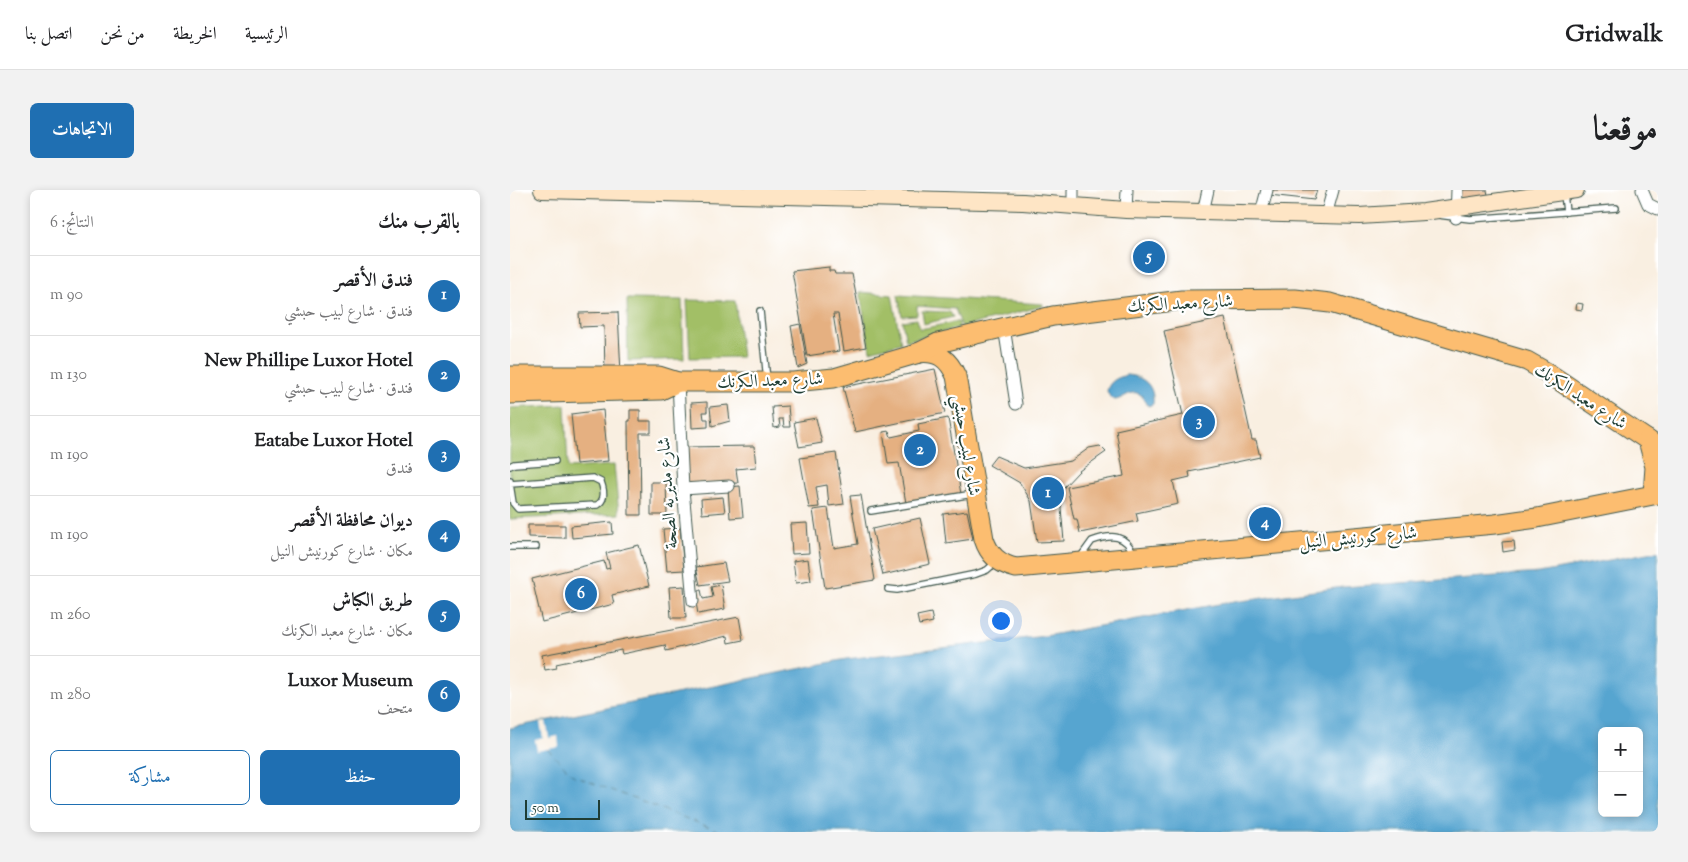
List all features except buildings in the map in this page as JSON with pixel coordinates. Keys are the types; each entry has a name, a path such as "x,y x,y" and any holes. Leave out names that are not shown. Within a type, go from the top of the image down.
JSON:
{"main road":[{"path":"542,190 1023,196 1073,208 1326,215 1456,212 1537,193 1570,191"},
{"name":"شارع معبد الكرنك","path":"510,376 659,376 678,382 809,381 834,378 916,354 938,343 965,336 1076,312 1175,301 1295,299 1330,303 1527,361 1548,373 1653,444"},
{"path":"956,376 958,353 965,336"},
{"name":"شارع لبيب حبشي","path":"916,354 930,352 943,357 952,366 956,376 984,539 989,551 998,560"},
{"name":"شارع معبد الكرنك","path":"510,394 661,390 678,382"},
{"path":"1653,444 1656,467 1656,494"},
{"name":"شارع كورنيش النيل","path":"998,560 1009,567 1022,569 1495,524 1656,494"}],"street":[{"path":"1073,190 1073,208"},
{"path":"1126,210 1127,190"},
{"path":"1203,212 1208,190"},
{"path":"1261,213 1267,190"},
{"path":"1326,215 1333,190"},
{"path":"1456,212 1457,190"},
{"path":"1642,190 1648,204 1658,209"},
{"path":"1004,327 1016,404"},
{"name":"شارع مديريه الصحة","path":"678,382 683,488 693,601"},
{"path":"683,488 729,486"}],"lane":[{"path":"1566,212 1570,191"},
{"path":"1456,212 1566,212 1616,208"},
{"path":"760,311 768,382"},
{"path":"510,466 514,464 555,461"},
{"path":"596,478 602,484 604,497 602,502 597,505 518,509 514,506 510,483 596,478"},
{"path":"871,511 975,494"},
{"path":"510,547 536,547"},
{"path":"888,588 897,590 976,574 987,570 998,560"}],"green space":[{"path":"860,292 892,295 901,343 870,351"},
{"path":"898,295 1043,304 1043,306 962,327 955,309 917,306 917,315 902,316"},
{"path":"627,299 682,300 684,359 628,361"},
{"path":"687,300 735,301 742,357 690,358"},
{"path":"922,311 950,312 953,317 924,324"},
{"path":"917,319 920,329 955,322 959,322 959,328 906,341 902,321"},
{"path":"565,405 568,468 614,465 619,514 510,519 510,408"}],"water":[{"path":"1126,375 1138,377 1147,383 1152,392 1153,404 1148,406 1142,396 1135,393 1115,400 1110,397 1107,391 1112,382"},
{"path":"1658,551 1658,832 510,832 510,728 846,659 1045,636 1219,604 1343,587 1539,573"}],"pier":[{"path":"546,721 549,738 558,736 559,747 537,751 535,740 543,738 540,722"}],"ferry route":[{"path":"547,749 574,776 722,832"}],"place":[{"name":"طريق الكباش","path":"1149,257"},
{"name":"Eatabe Luxor Hotel","path":"1199,422"},
{"name":"New Phillipe Luxor Hotel","path":"920,450"},
{"name":"فندق الأقصر","path":"1048,493"},
{"name":"ديوان محافظة الأقصر","path":"1265,523"},
{"name":"Luxor Museum","path":"581,594"}]}
